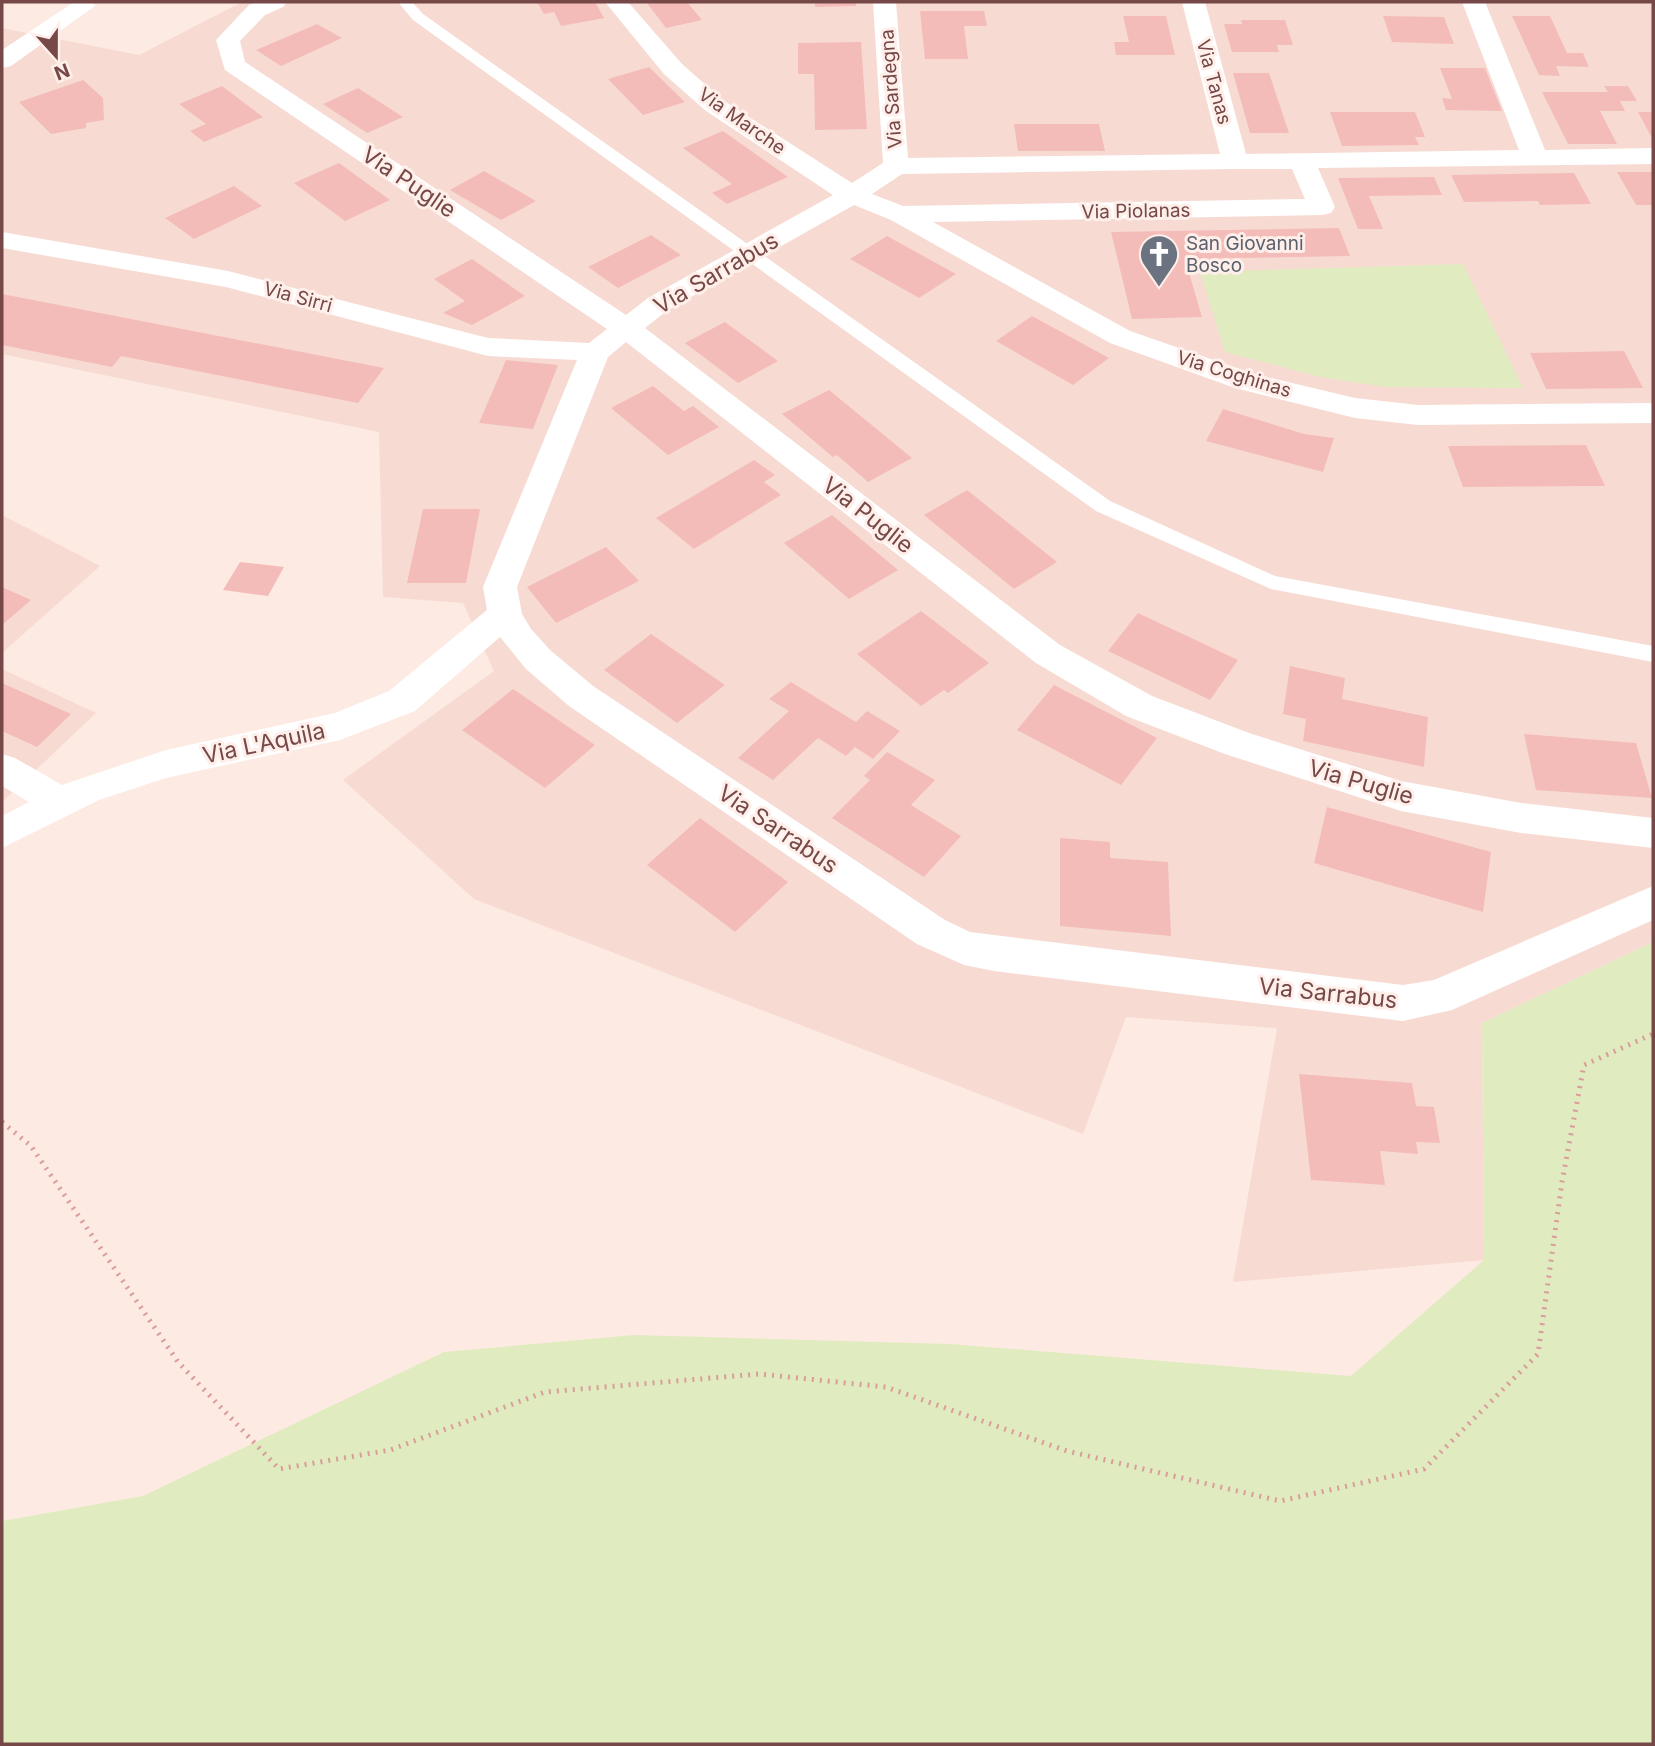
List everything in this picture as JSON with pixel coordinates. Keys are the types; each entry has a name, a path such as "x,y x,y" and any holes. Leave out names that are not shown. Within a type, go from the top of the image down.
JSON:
{"street":[{"name":"Via Puglie","path":"275,2 257,10 228,40 234,65 626,328 1048,654 1139,706 1238,744 1401,796 1521,818 1653,833"},
{"name":"Via Marche","path":"616,2 673,69 716,106 852,195"},
{"name":"Via Sardegna","path":"852,195 896,166 884,2"},
{"name":"Via Tanas","path":"1193,2 1235,162"},
{"path":"1474,2 1535,158"},
{"path":"2,61 83,6"},
{"path":"896,166 1653,156"},
{"name":"Via Piolanas","path":"900,215 1322,208 1303,161"},
{"name":"Via Sarrabus","path":"852,195 658,304 594,352 500,587 505,614 523,642 544,666 581,696 931,932 964,948 993,954 1403,1003 1438,996 1653,902"},
{"name":"Via Coghinas","path":"852,195 900,215 1121,337 1246,381 1355,408 1418,415 1653,413"},
{"name":"Via Sirri","path":"2,240 228,279 488,346 594,352"},
{"name":"Via L'Aquila","path":"2,833 86,790 166,764 340,726 401,701 505,614"},
{"path":"2,768 61,803"}],"lane":[{"path":"405,2 418,17 1103,506 1271,582 1653,654"}],"path":[{"path":"2,1122 31,1146 178,1362 279,1469 390,1450 545,1392 759,1374 886,1388 1067,1451 1280,1501 1424,1469 1538,1354 1562,1182 1584,1065 1653,1034"}],"shaded area":[{"path":"242,2 1653,2 1653,942 1482,1023 1484,1260 1233,1282 1277,1028 1126,1017 1083,1134 474,899 343,780 494,671 463,603 383,597 379,432 2,354 2,28 139,55"},
{"path":"2,515 100,566 2,653"},
{"path":"2,669 96,713 2,802"}],"green space":[{"path":"1463,264 1523,388 1386,387 1320,377 1225,352 1200,272"},
{"path":"1653,942 1653,1744 2,1744 2,1521 143,1496 444,1352 635,1335 950,1344 1351,1376 1484,1260 1482,1023"}],"building":[{"path":"537,2 595,2 604,18 561,26 554,12 544,14"},
{"path":"646,2 687,2 702,20 666,28"},
{"path":"815,2 856,2 856,6 815,7"},
{"path":"920,11 984,11 987,26 964,26 968,59 925,59"},
{"path":"1123,16 1166,16 1175,55 1116,55 1114,42 1129,42"},
{"path":"1383,16 1444,17 1454,44 1392,42"},
{"path":"1512,16 1550,16 1567,53 1583,53 1589,67 1556,66 1560,76 1539,75"},
{"path":"1241,20 1285,20 1293,45 1277,45 1279,52 1232,52 1224,24 1242,24"},
{"path":"317,24 342,38 281,66 256,50"},
{"path":"861,42 867,129 815,130 814,74 798,74 798,43"},
{"path":"649,67 685,102 643,115 608,79"},
{"path":"1440,68 1485,68 1502,111 1446,110 1442,98 1452,99"},
{"path":"1233,73 1269,73 1289,133 1250,133"},
{"path":"83,80 103,98 104,120 86,123 86,128 51,134 19,102"},
{"path":"222,86 263,117 204,142 190,131 206,124 179,104"},
{"path":"1604,86 1628,86 1637,101 1620,101 1625,111 1600,111 1617,144 1568,144 1542,92 1608,92"},
{"path":"358,88 403,117 367,133 323,104"},
{"path":"1330,112 1415,112 1425,137 1415,137 1419,145 1342,146"},
{"path":"1638,112 1653,112 1653,140"},
{"path":"1014,124 1099,124 1105,151 1018,151"},
{"path":"723,131 788,177 727,204 712,193 732,184 683,148"},
{"path":"339,163 390,200 345,221 294,183"},
{"path":"484,171 536,201 501,220 450,190"},
{"path":"1617,172 1653,172 1653,205 1636,205"},
{"path":"1574,173 1591,204 1540,205 1538,201 1464,202 1451,175"},
{"path":"1434,177 1442,195 1369,196 1383,229 1358,229 1338,178"},
{"path":"234,186 262,206 194,239 165,218"},
{"name":"San Giovanni Bosco","path":"1339,228 1350,256 1185,259 1202,317 1132,319 1111,232"},
{"path":"651,235 681,255 618,288 588,267"},
{"path":"887,236 956,274 919,298 850,259"},
{"path":"472,259 525,296 472,325 443,313 465,301 434,279"},
{"path":"2,294 384,368 358,403 121,356 112,367 2,345"},
{"path":"1032,316 1109,358 1073,385 996,341"},
{"path":"725,322 778,361 738,383 685,343"},
{"path":"1624,351 1643,388 1546,389 1530,353"},
{"path":"506,360 558,365 533,429 479,423"},
{"path":"653,386 684,411 693,406 719,427 668,455 611,408"},
{"path":"829,390 912,458 868,482 782,414"},
{"path":"1223,409 1304,434 1334,438 1323,472 1206,441"},
{"path":"1586,445 1605,486 1463,487 1448,446"},
{"path":"754,460 775,475 764,482 781,495 694,549 656,518"},
{"path":"967,490 1057,562 1014,589 924,515"},
{"path":"423,509 480,509 466,583 407,583"},
{"path":"832,515 898,570 849,599 784,543"},
{"path":"606,547 639,581 556,623 527,587"},
{"path":"240,562 284,567 268,596 223,590"},
{"path":"2,587 31,600 2,625"},
{"path":"921,611 989,663 948,693 944,690 921,706 857,654"},
{"path":"1138,613 1238,660 1210,700 1108,651"},
{"path":"651,634 725,685 677,723 604,670"},
{"path":"1290,666 1345,678 1342,699 1428,717 1424,767 1303,741 1306,719 1283,714"},
{"path":"791,682 856,722 867,711 900,731 873,759 855,747 846,756 818,738 773,780 738,758 789,711 769,699"},
{"path":"2,683 71,714 37,747 2,731"},
{"path":"1054,685 1157,738 1121,785 1017,730"},
{"path":"513,689 595,745 545,788 462,730"},
{"path":"1524,734 1636,743 1652,798 1536,790"},
{"path":"887,752 935,780 911,805 961,836 924,877 832,818 870,780 864,776"},
{"path":"1327,807 1491,852 1483,912 1314,863"},
{"path":"700,818 788,882 735,932 647,865"},
{"path":"1060,838 1110,842 1110,858 1168,862 1171,936 1060,926"},
{"path":"1299,1074 1412,1083 1416,1106 1434,1107 1440,1143 1416,1142 1418,1154 1380,1151 1385,1185 1311,1180"}],"place":[{"name":"San Giovanni Bosco","path":"1159,288"}]}
